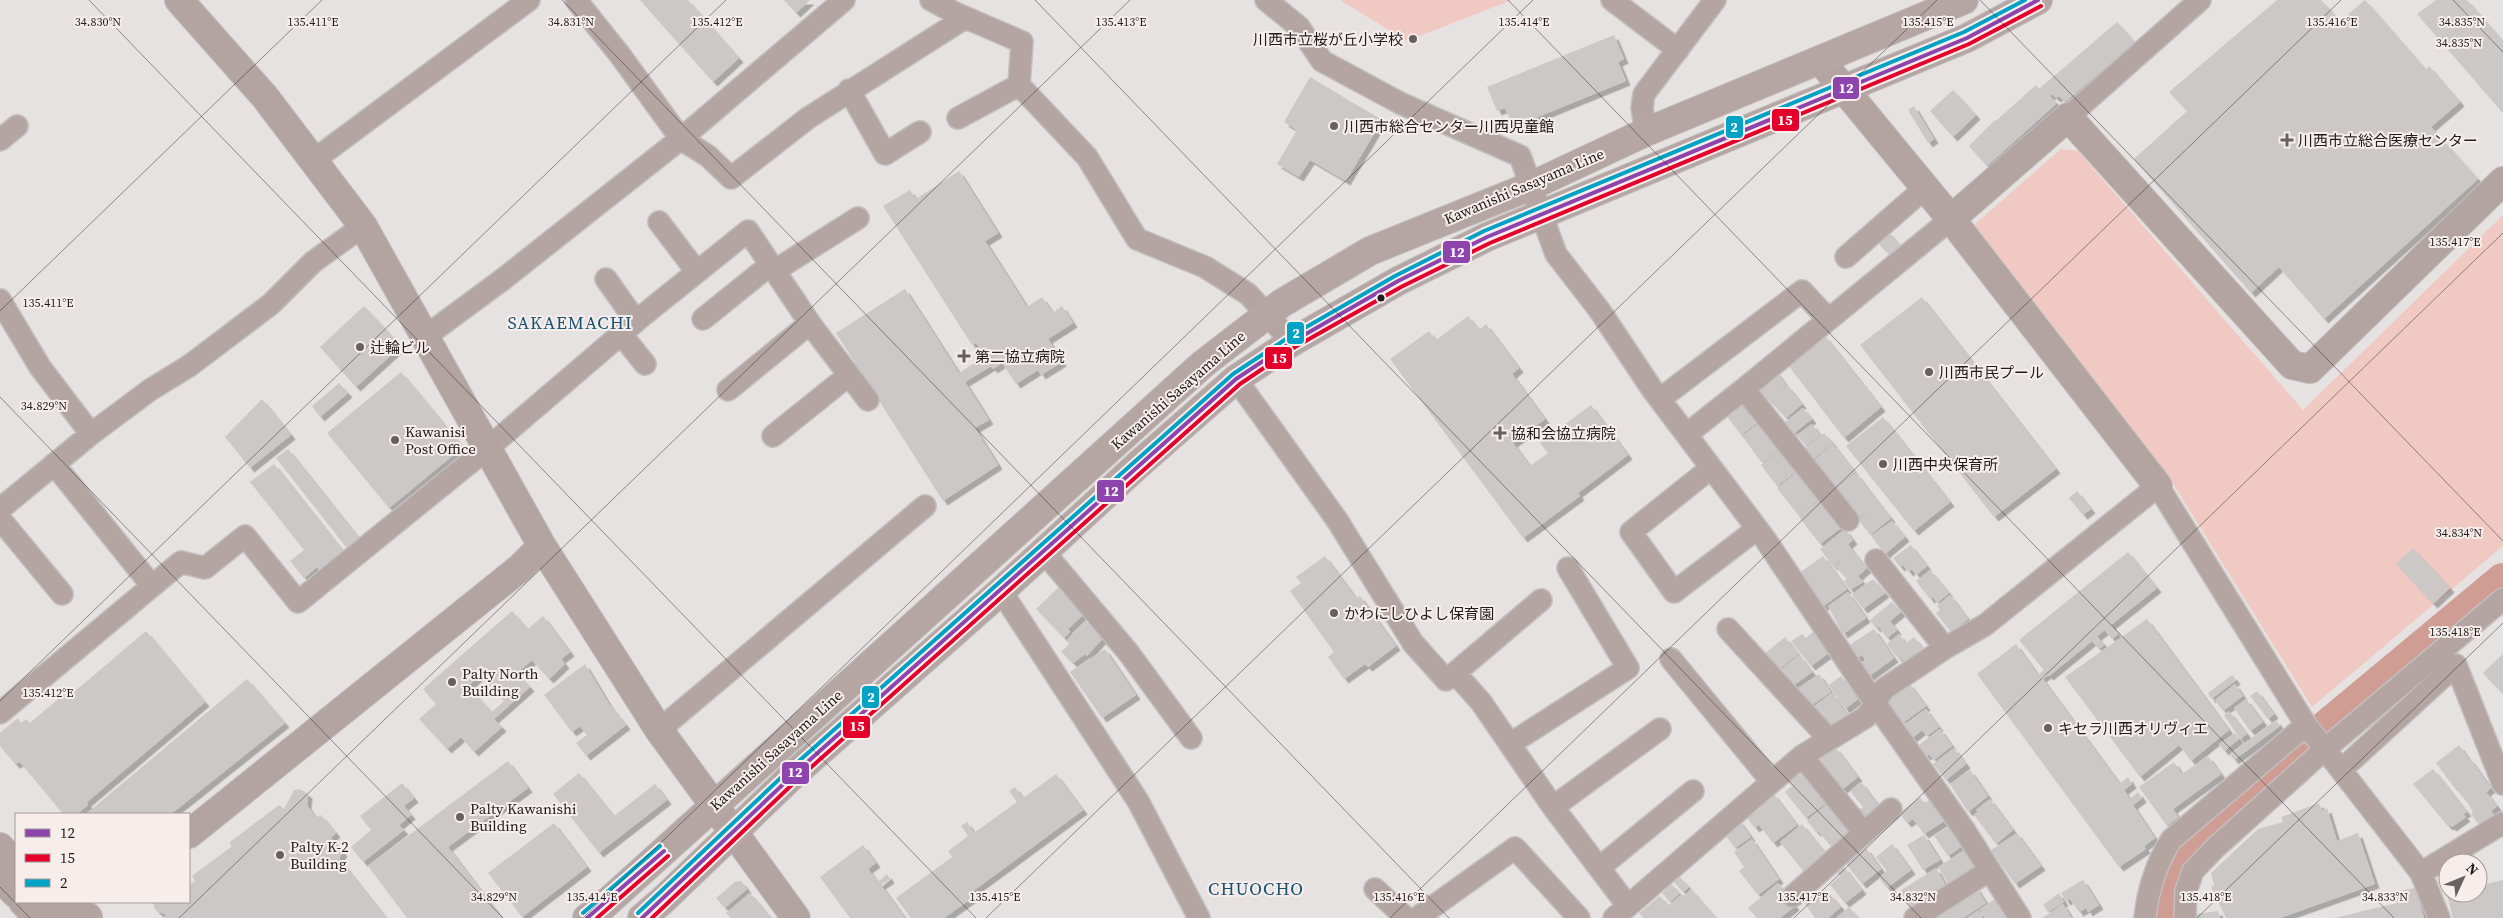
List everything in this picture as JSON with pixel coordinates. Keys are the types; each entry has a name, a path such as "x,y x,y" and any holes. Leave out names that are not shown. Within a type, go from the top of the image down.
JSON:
{"main road":[{"name":"Kawanishi Sasayama Line","path":"587,918 714,806 1203,364 1282,303 1370,251 1531,186 1646,132 1964,0"},
{"name":"Kawanishi Sasayama Line","path":"642,918 664,900 794,774 1236,379 1292,342 1398,281 1487,237 1967,38 2038,0"}],"street":[{"path":"179,0 265,97 362,226 426,336 542,546 660,730 796,918"},
{"path":"314,160 529,0"},
{"path":"576,0 620,55 681,139 708,156 731,178 808,118 849,90 965,18"},
{"path":"426,336 502,280 681,139 844,0"},
{"path":"931,0 965,18 1022,42 1019,85 1087,157 1137,239 1205,267 1248,294 1292,342"},
{"path":"1266,0 1299,27 1322,60 1400,104 1520,156 1556,254 1600,311 1660,399 1757,529 1875,703 1966,830 2020,918"},
{"path":"1612,0 1678,50"},
{"path":"1646,132 1642,108 1644,94 1715,0"},
{"path":"1687,434 1951,219 2200,0"},
{"path":"1820,60 1951,219 2158,486 2315,736 2421,873 2439,918"},
{"path":"958,118 1019,85"},
{"path":"849,90 885,154 920,132"},
{"path":"2068,116 2292,365 2310,369 2503,181"},
{"path":"0,140 17,126"},
{"path":"1846,257 1925,188"},
{"path":"703,319 772,268 858,218"},
{"path":"659,222 697,272"},
{"path":"0,508 91,434 150,390 189,366 270,304 313,262 362,226"},
{"path":"0,713 181,562 205,568 245,536 298,602 488,448 629,327 748,231 809,324 868,400"},
{"path":"606,279 645,364"},
{"path":"1660,399 1802,291 1828,319"},
{"path":"0,300 40,367 91,434"},
{"path":"728,390 809,324"},
{"path":"773,436 849,375"},
{"path":"1236,379 1337,520 1413,643 1446,680 1540,600"},
{"path":"1744,389 1848,520"},
{"path":"54,464 152,586"},
{"path":"1711,468 1631,532 1674,592 1757,529"},
{"path":"1454,672 1481,702 1553,807 1599,868 1621,912 1802,756 1866,717 1884,689 1945,648 1985,626 2158,486"},
{"path":"660,730 925,506"},
{"path":"0,519 62,594"},
{"path":"190,833 520,568 542,546"},
{"path":"1044,552 1128,652 1191,738"},
{"path":"1876,560 1945,648"},
{"path":"1510,744 1628,668 1568,568"},
{"path":"1001,591 1138,801 1199,918"},
{"path":"2145,918 2147,899 2158,860 2172,840 2503,599"},
{"path":"1728,629 1829,740"},
{"path":"1671,660 1772,782"},
{"path":"2341,770 2456,666 2503,784"},
{"path":"1553,807 1660,729"},
{"path":"2185,918 2186,891 2193,871 2260,806 2315,736"},
{"path":"1802,756 1864,833"},
{"path":"1599,868 1693,791"},
{"path":"1793,896 1891,809"},
{"path":"2421,873 2503,823"},
{"path":"0,847 15,864"},
{"path":"1418,918 1515,848 1579,918"},
{"path":"1915,918 1990,870"},
{"path":"0,877 15,893"},
{"path":"1375,889 1406,918"},
{"path":"24,903 38,918"},
{"path":"54,903 94,912"}],"shaded area":[{"path":"1340,0 1512,0 1407,41"},
{"path":"2061,149 2078,151 2303,410 2503,215 2503,546 2312,707 2170,479 1982,240 1974,225"}],"building":[{"path":"640,0 688,0 739,58 713,82"},
{"path":"784,0 810,0 796,13"},
{"name":"川西市立総合医療センター","path":"2277,0 2321,0 2340,21 2365,0 2426,70 2429,66 2460,102 2431,127 2478,179 2324,319 2279,267 2251,293 2134,159 2187,111 2169,92"},
{"path":"2436,0 2467,0 2503,41 2503,113 2417,14"},
{"path":"2117,22 2135,42 2065,102 2059,96 2056,98 2052,94 2050,96 2057,103 1987,166 1969,146 1995,120 2036,85 2039,89"},
{"path":"1614,35 1624,59 1618,62 1626,81 1513,127 1505,108 1497,111 1487,87"},
{"name":"川西市総合センター川西児童館","path":"1310,77 1382,120 1346,181 1310,160 1299,177 1277,164 1297,130 1284,122"},
{"path":"1953,90 1976,115 1953,137 1930,111"},
{"path":"1914,106 1934,139 1928,143 1908,110"},
{"path":"959,171 998,233 985,241 1027,307 1042,297 1053,313 1062,306 1073,323 1048,339 1062,362 1041,375 1038,370 1016,384 1002,363 993,369 991,366 965,382 989,420 975,428 998,465 943,501 836,333 905,289 959,373 985,356 976,343 972,345 883,206 910,190 916,199"},
{"path":"1888,231 1901,247 1891,256 1876,241"},
{"path":"1922,297 2056,469 1994,517 1860,345"},
{"name":"辻輪ビル","path":"364,306 401,346 356,387 320,347"},
{"path":"1468,316 1479,330 1486,324 1519,368 1512,374 1545,419 1513,443 1530,466 1548,453 1540,443 1591,405 1628,455 1578,493 1580,496 1523,538 1390,359 1429,331 1436,340"},
{"path":"1825,336 1881,407 1844,438 1788,365"},
{"path":"1776,371 1786,385 1768,400 1757,386"},
{"path":"401,372 463,447 389,508 327,433"},
{"path":"339,383 348,393 320,417 312,406"},
{"path":"1787,385 1802,404 1786,418 1769,400"},
{"path":"262,399 291,435 250,468 225,437"},
{"path":"1744,401 1759,421 1741,435 1726,415"},
{"path":"1803,408 1812,419 1794,433 1785,422"},
{"path":"1883,417 1950,502 1914,531 1846,446"},
{"path":"1760,422 1780,449 1762,463 1742,436"},
{"path":"1812,424 1820,435 1806,446 1797,435"},
{"path":"1824,433 1833,443 1813,459 1804,449"},
{"path":"1833,444 1855,472 1835,488 1813,461"},
{"path":"1783,448 1799,469 1777,486 1761,465"},
{"path":"288,449 362,542 350,552 276,458"},
{"path":"274,464 346,555 322,574 317,567 304,578 290,561 304,550 250,482"},
{"path":"1798,471 1820,499 1799,516 1777,488"},
{"path":"1856,473 1891,518 1870,535 1858,519 1871,509 1857,518 1835,489"},
{"path":"2077,491 2091,509 2083,515 2069,498"},
{"path":"1820,500 1841,528 1820,544 1799,517"},
{"path":"1892,521 1905,537 1885,554 1871,536"},
{"path":"1845,529 1853,540 1848,544 1853,551 1833,566 1820,549"},
{"path":"1911,545 1927,566 1916,575 1912,569 1909,572 1903,565 1900,567 1893,558"},
{"path":"2413,548 2450,588 2433,604 2396,564"},
{"path":"1853,551 1867,568 1858,576 1863,582 1850,590 1844,581 1847,578 1835,566"},
{"name":"キセラ川西オリヴィエ","path":"2128,552 2157,588 2111,625 2118,634 2112,639 2105,630 2097,636 2104,645 2099,649 2092,641 2049,676 2047,674 2042,678 2120,784 2128,777 2132,784 2124,790 2130,799 2138,792 2142,798 2133,805 2155,838 2144,846 2146,849 2119,867 1977,674 2016,644 2038,675 2044,670 2019,640"},
{"path":"1325,556 1356,598 1360,596 1396,646 1368,667 1365,664 1344,679 1328,657 1334,652 1290,591 1301,583 1296,577"},
{"path":"1823,556 1847,589 1822,607 1799,573"},
{"path":"1930,570 1949,593 1937,603 1933,597 1930,599 1916,581"},
{"path":"1873,579 1885,593 1863,609 1852,594"},
{"path":"1058,588 1083,615 1068,629 1070,632 1064,638 1036,609"},
{"path":"1848,592 1866,618 1843,634 1828,606"},
{"path":"1950,595 1968,619 1951,632 1936,613 1940,610 1937,606"},
{"path":"1892,602 1901,612 1890,621 1897,630 1887,638 1878,626 1876,628 1870,620"},
{"name":"Palty North Building","path":"512,611 528,629 543,616 570,652 561,659 565,664 549,679 532,660 517,673 530,687 494,719 502,727 474,752 461,737 447,749 419,719 436,704 423,689","holes":["480,675 504,701 492,712 468,686"]},
{"path":"2147,619 2229,730 2191,761 2179,745 2140,777 2065,677"},
{"path":"1085,621 1103,638 1087,656 1085,654 1073,663 1061,652 1070,643 1067,640"},
{"path":"1874,629 1894,658 1868,677 1859,664 1866,661 1862,655 1856,659 1848,646"},
{"path":"146,631 205,702 87,802 88,805 78,813 62,813 20,762 15,764 0,746 0,733 18,718 21,723 26,719 30,723 64,694 67,698"},
{"path":"1814,631 1830,652 1811,666 1791,641 1802,634 1806,638"},
{"path":"1899,634 1906,643 1914,637 1924,650 1907,663 1896,656 1887,644"},
{"path":"1785,637 1798,654 1777,671 1764,654"},
{"path":"1105,649 1136,695 1102,718 1070,672"},
{"path":"2503,654 2503,694 2483,673"},
{"path":"1799,655 1812,672 1790,688 1778,672"},
{"path":"585,664 609,704 626,725 586,756 576,743 587,735 580,726 572,732 544,695"},
{"path":"1819,674 1831,692 1809,707 1797,690"},
{"path":"2232,675 2236,680 2211,699 2208,693"},
{"path":"1841,676 1846,683 1848,682 1858,699 1845,709 1829,685"},
{"path":"247,679 285,723 172,813 87,813"},
{"path":"1909,683 1926,706 1903,723 1886,700"},
{"path":"2235,684 2243,696 2223,711 2215,700"},
{"path":"2257,691 2274,714 2268,719 2250,696"},
{"path":"1832,693 1848,716 1832,727 1813,707"},
{"path":"2246,699 2263,722 2250,731 2234,708"},
{"path":"1926,709 1939,727 1927,736 1922,730 1911,739 1901,727"},
{"path":"2229,711 2247,734 2240,739 2224,715"},
{"path":"2276,720 2280,726 2234,760 2230,754"},
{"path":"1940,729 1952,746 1934,760 1929,754 1926,756 1918,746"},
{"path":"2235,733 2239,739 2224,751 2219,744"},
{"path":"2459,745 2469,759 2455,769 2470,759 2491,788 2486,792 2497,806 2491,811 2494,815 2480,826 2471,814 2473,813 2469,805 2458,791 2464,786 2457,791 2436,763"},
{"path":"1835,747 1858,777 1839,792 1819,760"},
{"path":"1954,748 1966,764 1946,780 1933,764"},
{"path":"2208,756 2221,774 2173,809 2178,817 2167,826 2139,787 2174,762 2182,774"},
{"name":"Palty Kawanishi Building","path":"508,761 528,788 448,847 502,918 407,918 368,866"},
{"path":"1804,768 1830,800 1806,818 1785,792 1792,786 1788,781"},
{"path":"2433,769 2467,812 2463,814 2466,817 2452,827 2448,826 2413,784"},
{"path":"1970,770 1988,796 1968,812 1950,784"},
{"path":"579,773 614,816 655,784 667,800 599,853 553,794"},
{"path":"1056,774 1083,810 969,894 972,898 944,918 911,918 896,898 952,857 948,851 968,836 961,826 967,822 974,833 1017,802 1009,791 1015,787 1023,798"},
{"path":"1861,782 1882,810 1867,821 1859,810 1863,807 1850,791"},
{"path":"402,783 414,798 404,806 411,815 399,825 404,830 363,862 351,847 371,830 360,816"},
{"name":"Palty K-2 Building","path":"300,789 308,794 307,805 316,818 321,815 336,833 331,838 343,852 339,858 386,918 165,918 166,914 158,912 154,908 154,903 190,903 190,884 195,881 192,876 231,847 230,842 279,805 284,809 294,790"},
{"path":"1773,793 1797,825 1773,843 1759,825 1755,828 1747,818 1761,808 1758,805"},
{"path":"1920,797 1924,804 1929,800 1934,807 1936,805 1946,820 1924,834 1913,819 1907,823 1899,813"},
{"path":"1990,799 2013,830 1996,844 1974,815 1978,812 1976,810"},
{"path":"1829,802 1853,834 1834,850 1807,821"},
{"path":"2319,803 2322,811 2327,808 2337,841 2358,833 2375,884 2280,918 2226,918 2211,887 2214,885 2211,873 2258,829 2283,822 2281,817"},
{"path":"1739,820 1751,837 1735,848 1724,833"},
{"path":"1954,822 1968,842 1948,856 1934,836"},
{"path":"554,823 587,867 522,917 488,873"},
{"path":"1802,824 1826,854 1804,872 1780,842"},
{"path":"2017,833 2041,866 2015,884 1991,850"},
{"path":"1924,835 1940,860 1923,870 1907,845"},
{"path":"1752,839 1779,879 1758,895 1739,871 1744,867 1734,852"},
{"path":"1892,844 1911,870 1887,888 1879,878 1887,871 1876,857"},
{"path":"863,845 876,863 868,869 878,882 887,874 890,879 881,885 905,918 850,918 820,877"},
{"path":"1969,847 1980,865 1949,885 1938,867"},
{"path":"1866,848 1881,869 1862,884 1846,864"},
{"path":"1844,867 1862,890 1845,903 1830,885 1840,876 1837,872"},
{"path":"1936,868 1946,886 1911,909 1900,891"},
{"path":"1680,877 1689,887 1683,892 1674,882"},
{"path":"2083,880 2099,905 2088,912 2086,908 2079,912 2070,899 2066,901 2061,893"},
{"path":"2503,880 2503,918 2453,918 2449,903 2488,903 2488,884"},
{"path":"741,881 747,889 725,908 716,898 735,882"},
{"path":"1778,883 1795,906 1780,918 1757,918 1748,908"},
{"path":"1671,884 1680,893 1670,902 1662,893"},
{"path":"1976,887 1986,903 1963,918 1923,918"},
{"path":"1813,888 1824,901 1830,894 1841,907 1828,918 1815,918 1801,898"},
{"path":"2415,888 2424,918 2334,918 2397,903 2394,892"},
{"path":"1691,889 1716,918 1644,918 1639,913 1660,896 1668,906"},
{"path":"750,893 771,918 731,918 726,913"},
{"path":"2059,893 2064,902 2048,912 2043,905"},
{"path":"1998,897 2011,918 1985,918 1980,909"},
{"path":"2063,904 2071,917 2075,918 2042,918"},
{"path":"1849,907 1859,918 1836,918"},
{"path":"1979,910 1983,918 1967,918"},
{"path":"2218,911 2220,918 2192,918 2197,916 2196,914"}],"waterway":[{"path":"2166,918 2164,903 2178,857 2241,799 2503,581"}],"transit line":[{"name":"2","path":"638,913 790,769 1233,374 1289,337 1395,276 1484,231 1964,32 2025,0"},
{"name":"12","path":"642,918 794,774 1236,379 1292,342 1398,281 1487,237 1967,38 2038,0"},
{"name":"15","path":"652,918 798,779 1240,384 1295,347 1401,287 1490,243 1969,44 2041,6"},
{"name":"2","path":"583,913 660,846"},
{"name":"12","path":"587,918 664,851"},
{"name":"15","path":"597,918 668,856"}],"place":[{"name":"川西市立桜が丘小学校","path":"1413,39"},
{"name":"川西市総合センター川西児童館","path":"1334,126"},
{"name":"川西市立総合医療センター","path":"2287,140"},
{"name":"辻輪ビル","path":"360,347"},
{"name":"第二協立病院","path":"964,356"},
{"name":"川西市民プール","path":"1929,372"},
{"name":"協和会協立病院","path":"1500,433"},
{"name":"Kawanisi Post Office","path":"395,440"},
{"name":"川西中央保育所","path":"1883,464"},
{"name":"かわにしひよし保育園","path":"1334,613"},
{"name":"Palty North Building","path":"452,682"},
{"name":"キセラ川西オリヴィエ","path":"2048,728"},
{"name":"Palty Kawanishi Building","path":"460,817"},
{"name":"Palty K-2 Building","path":"280,855"}],"district":[{"name":"SAKAEMACHI","path":"570,322"},
{"name":"CHUOCHO","path":"1256,888"}]}
